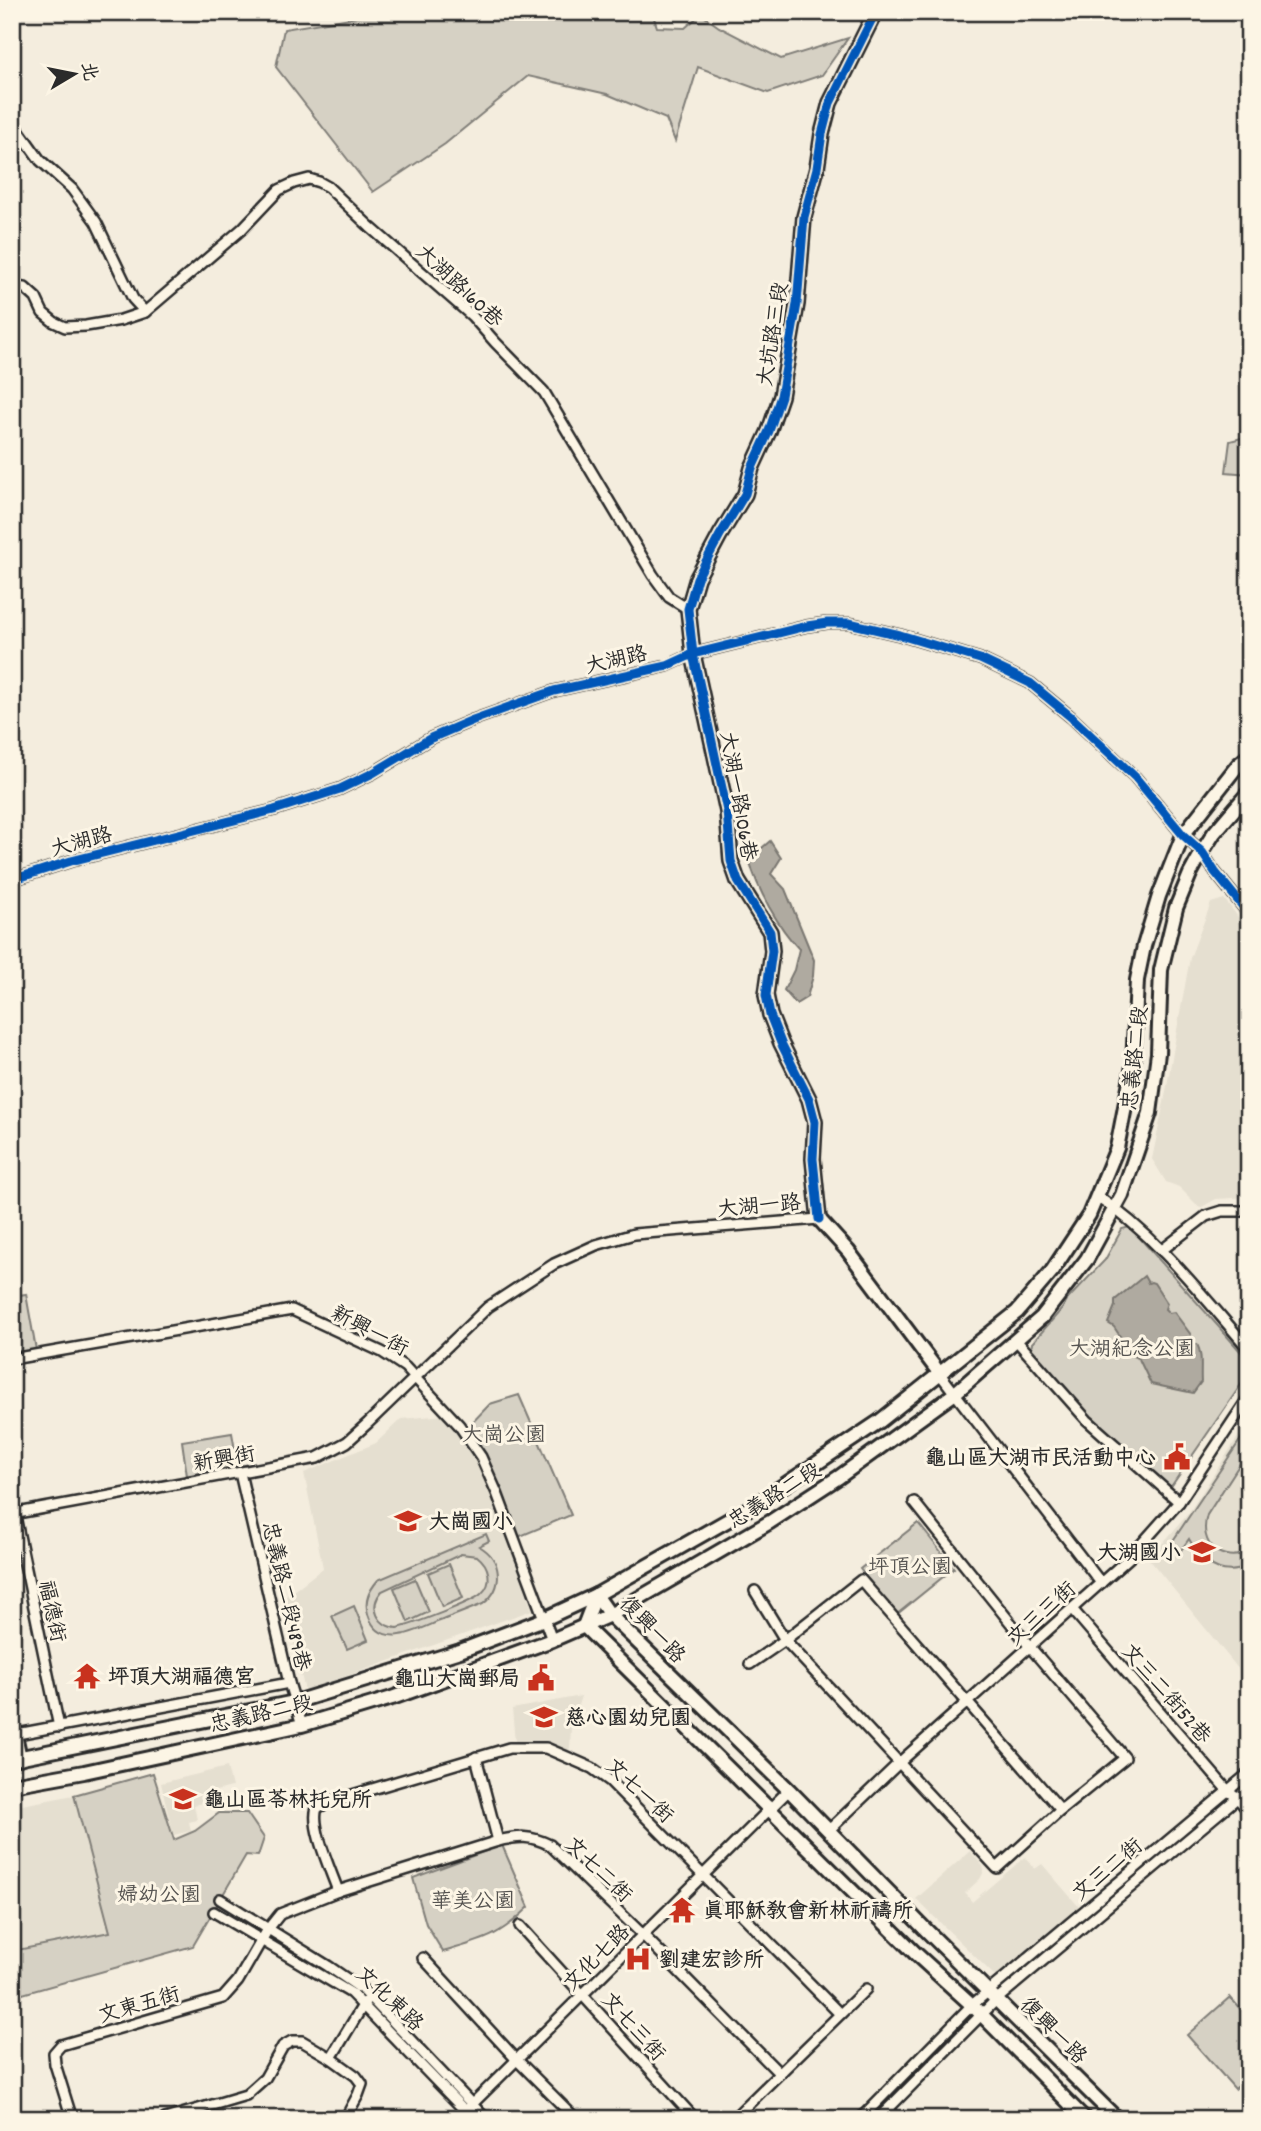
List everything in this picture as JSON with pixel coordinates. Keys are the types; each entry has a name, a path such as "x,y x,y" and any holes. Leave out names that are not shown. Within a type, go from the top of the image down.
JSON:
{"street":[{"name":"大坑路三段","path":"693,654 688,609 697,578 745,494 752,468 781,396 797,304 804,216 830,103 874,12"},
{"path":"12,121 40,160 72,188 96,222 133,299 145,312 121,320 65,327 43,313 36,298 25,288 12,287"},
{"name":"大湖路160巷","path":"145,312 242,229 279,190 309,179 319,182 328,187 370,228 472,316 544,392 653,575 669,597 688,609"},
{"name":"大湖路","path":"12,880 71,861 274,810 340,789 373,773 431,738 485,715 554,691 667,666 693,654 807,626 849,623 980,659 1030,683 1071,717 1135,778 1183,835 1202,852 1249,914"},
{"name":"大湖一路106巷","path":"693,654 723,788 731,861 738,881 770,932 772,951 766,995 770,1015 809,1099 815,1122 813,1159 818,1219"},
{"name":"忠義路二段","path":"16,1758 295,1702 460,1650 544,1619 596,1595 753,1506 880,1421 1017,1312 1052,1271 1089,1215 1117,1148 1133,1066 1138,980 1144,946 1159,896 1183,835 1238,765 1249,756"},
{"name":"忠義路二段","path":"12,1785 302,1725 392,1699 552,1640 610,1615 770,1522 839,1477 954,1394 1042,1317 1087,1259 1122,1195 1150,1112 1158,1053 1161,970 1180,897 1214,833 1249,792"},
{"path":"1097,1196 1115,1208 1162,1250 1249,1349"},
{"path":"1162,1250 1206,1216 1222,1211 1249,1211"},
{"name":"大湖一路","path":"415,1378 488,1307 554,1264 596,1245 634,1234 818,1219 848,1251 954,1394 1101,1583"},
{"name":"新興一街","path":"12,1359 292,1310 382,1352 405,1367 459,1425 481,1457 552,1640"},
{"path":"1016,1340 1087,1419 1179,1502"},
{"name":"新興街","path":"13,1514 317,1458 347,1442 415,1378"},
{"name":"文三三街","path":"829,1829 900,1762 1130,1558 1179,1502 1249,1397"},
{"name":"忠義路二段489巷","path":"240,1474 289,1683 302,1725"},
{"name":"福德街","path":"12,1502 59,1727"},
{"path":"755,1591 785,1640 997,1868 1061,1810 1125,1758 1030,1647 914,1502"},
{"path":"750,1664 861,1580 1061,1810"},
{"name":"復興一路","path":"596,1595 610,1615 829,1829 923,1927 1117,2119"},
{"name":"復興一路","path":"596,1595 584,1626 1085,2119"},
{"name":"文三二街52巷","path":"1072,1609 1249,1812"},
{"path":"16,1758 14,1735 289,1683"},
{"name":"文七一街","path":"338,1891 317,1828 314,1815 317,1808 329,1802 509,1748 546,1748 592,1768 610,1781 840,2014"},
{"path":"476,1757 498,1840"},
{"name":"文三二街","path":"993,1996 1249,1773"},
{"name":"文三二街","path":"993,1996 1249,1788"},
{"name":"文化七路","path":"457,2119 789,1790"},
{"name":"文七二街","path":"268,1929 280,1914 338,1891 498,1840 535,1838 550,1845 643,1935 779,2074"},
{"name":"文化東路","path":"220,1899 328,1966 369,1996 469,2107 473,2119"},
{"name":"文化東路","path":"214,1912 351,1993 469,2107 486,2119"},
{"name":"文七三街","path":"520,1927 695,2119"},
{"name":"文東五街","path":"72,2119 55,2064 54,2053 61,2045 223,1998 239,1981 268,1929"},
{"path":"423,1958 517,2060 576,2119"},
{"path":"733,2119 866,1989"},
{"path":"331,2058 369,1996"},
{"path":"860,2119 993,1996"},
{"path":"878,2119 977,2010"},
{"path":"164,2119 246,2095 265,2078 283,2046 292,2041 302,2041 331,2058 356,2076 362,2084 345,2119"}],"shaded area":[{"path":"770,841 781,858 771,874 785,889 814,960 807,997 796,1004 784,990 794,970 799,949 769,907 749,859"},
{"path":"1224,899 1249,931 1249,1197 1216,1199 1200,1208 1179,1187 1166,1182 1152,1159 1190,958 1211,903"},
{"path":"1144,1276 1148,1283 1154,1283 1167,1303 1165,1309 1169,1313 1174,1312 1191,1335 1189,1340 1199,1348 1201,1382 1193,1393 1151,1384 1139,1359 1133,1356 1114,1327 1108,1323 1115,1300"},
{"name":"大崗國小","path":"445,1415 457,1426 484,1468 532,1610 305,1691 283,1599 323,1568 304,1473 376,1443 401,1419"},
{"name":"大湖國小","path":"1249,1420 1249,1682 1149,1559 1188,1514"},
{"name":"慈心園幼兒園","path":"581,1696 571,1727 570,1748 567,1753 540,1742 515,1742 512,1709"},
{"name":"龜山區苓林托兒所","path":"227,1767 232,1787 200,1795 202,1803 194,1805 197,1820 189,1822 191,1831 173,1835 161,1783"},
{"path":"74,1795 110,1933 12,1951 12,1807"},
{"path":"970,1851 984,1871 980,1879 965,1893 972,1902 1025,1857 1035,1869 1042,1864 1080,1908 997,1978 916,1899"}],"green space":[{"path":"386,12 652,12 657,27 685,28 701,14 719,27 781,59 848,38 822,75 768,93 698,67 675,141 666,119 607,94 528,76 445,144 373,192 276,67 284,29"},
{"path":"1249,436 1249,474 1226,472 1230,441"},
{"name":"大湖紀念公園","path":"1130,1227 1249,1361 1249,1373 1168,1491 1062,1392 1031,1350 1032,1343 1067,1300 1105,1260 1122,1229"},
{"path":"26,1294 36,1350 12,1354 12,1296"},
{"name":"大崗公園","path":"519,1395 571,1515 518,1537 483,1456 465,1430 490,1404"},
{"path":"1249,1427 1249,1457 1241,1462 1207,1515 1205,1526 1209,1543 1214,1549 1229,1556 1249,1552 1249,1566 1230,1571 1206,1562 1189,1539 1179,1553 1170,1545"},
{"path":"232,1433 238,1467 187,1476 182,1441"},
{"name":"坪頂公園","path":"918,1523 954,1568 896,1615 860,1569"},
{"path":"486,1534 489,1541 479,1546 492,1558 498,1574 495,1590 483,1604 418,1630 398,1635 380,1632 368,1614 368,1596 378,1580","holes":["461,1554 477,1556 487,1569 489,1580 485,1590 476,1598 398,1628 380,1620 376,1603 382,1591"]},
{"path":"449,1564 463,1598 442,1607 428,1573"},
{"path":"415,1579 429,1612 408,1622 394,1588"},
{"path":"354,1606 368,1640 347,1649 332,1616"},
{"name":"婦幼公園","path":"153,1773 174,1840 195,1831 219,1813 247,1813 264,1838 258,1856 246,1855 193,1946 12,1997 12,1951 110,1932 74,1795"},
{"name":"華美公園","path":"502,1845 529,1907 498,1932 443,1952 426,1924 413,1878"},
{"path":"1230,1997 1249,2019 1249,2076 1235,2089 1187,2035"}],"waterway":[{"path":"591,12 592,17"}],"cycle path":[{"path":"819,1219 813,1159 815,1122 809,1099 770,1015 766,995 772,951 770,932 738,881 731,861 727,811 693,654 688,609 697,578 745,494 752,468 781,396 797,304 804,217 817,168 822,134 830,103 874,12"},
{"path":"12,880 71,861 274,810 340,789 373,773 431,738 554,691 667,666 693,654 807,626 849,623 980,659 1030,683 1135,777 1183,835 1202,852 1249,914"}],"place":[{"name":"龜山區大湖市民活動中心","path":"1177,1457"},
{"name":"大崗國小","path":"408,1521"},
{"name":"大湖國小","path":"1202,1552"},
{"name":"坪頂大湖福德宮","path":"87,1676"},
{"name":"龜山大崗郵局","path":"541,1678"},
{"name":"慈心園幼兒園","path":"544,1717"},
{"name":"龜山區苓林托兒所","path":"183,1799"},
{"name":"真耶穌教會新林祈禱所","path":"682,1910"},
{"name":"劉建宏診所","path":"638,1959"}]}
